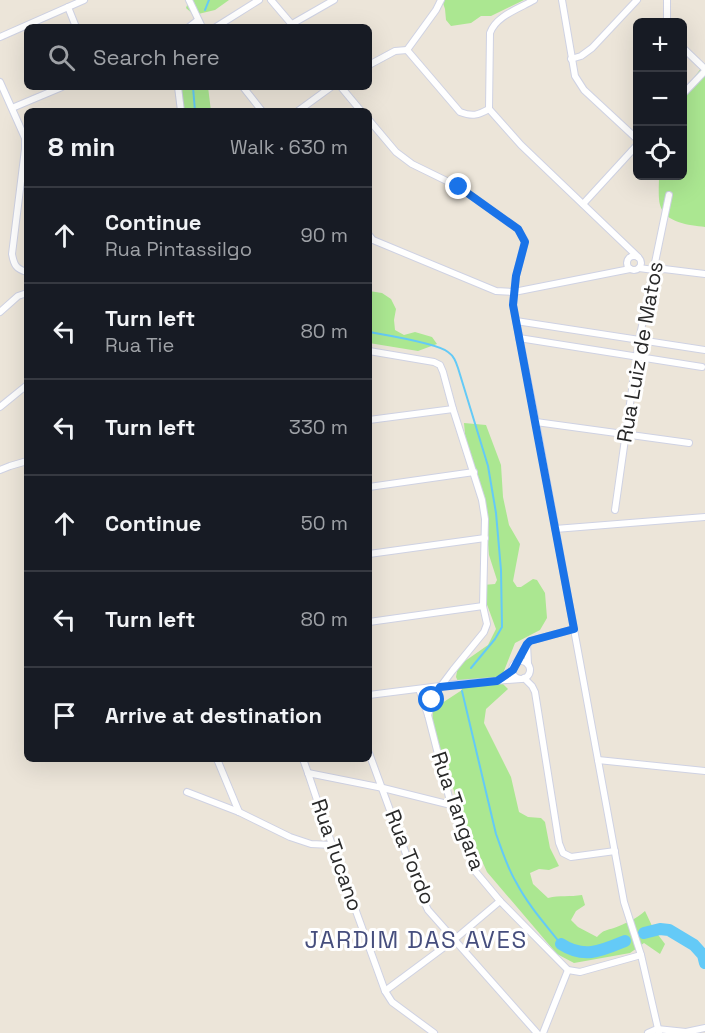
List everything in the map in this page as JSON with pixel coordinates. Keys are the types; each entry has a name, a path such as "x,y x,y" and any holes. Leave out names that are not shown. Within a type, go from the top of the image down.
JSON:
{"street":[{"path":"189,0 200,24"},
{"path":"221,24 259,0"},
{"path":"271,0 291,24"},
{"path":"296,24 334,0"},
{"path":"372,63 395,51 407,50 441,0"},
{"path":"534,0 493,24 489,33 489,109 522,145 639,258 654,267"},
{"path":"562,0 575,76 584,90 633,137"},
{"path":"571,59 581,56 592,48 637,0"},
{"path":"661,0 667,14"},
{"path":"667,0 667,18"},
{"path":"29,24 80,1"},
{"path":"68,7 75,24"},
{"path":"193,24 198,20"},
{"path":"0,37 24,26"},
{"path":"407,50 460,112 469,116 478,115 489,109"},
{"path":"687,52 705,70 687,90"},
{"path":"0,82 24,136"},
{"path":"12,108 55,90"},
{"path":"178,90 181,108"},
{"path":"245,90 260,108"},
{"path":"302,108 327,90"},
{"path":"344,90 359,108"},
{"path":"372,124 396,152 412,164 459,187 518,229 525,242 516,276 513,305 624,902 641,956 658,1031"},
{"path":"583,204 633,148"},
{"path":"24,157 12,254 18,270 24,271"},
{"name":"Rua Luiz de Matos","path":"615,510 636,357 669,195"},
{"path":"372,239 496,291 514,292 615,272 628,264 634,256 639,258"},
{"path":"628,247 628,264"},
{"path":"639,258 641,262 639,268"},
{"path":"628,264 637,270 654,267 705,274"},
{"path":"0,312 18,296 24,294"},
{"path":"516,321 705,350"},
{"path":"519,338 702,367"},
{"path":"372,352 440,365 474,472 485,519 483,606 487,624 484,632 440,687 432,700 428,715"},
{"path":"0,407 24,387"},
{"path":"372,420 453,409"},
{"path":"536,422 689,443"},
{"path":"0,470 24,462"},
{"path":"372,487 474,472"},
{"path":"555,529 705,517"},
{"path":"372,554 485,538"},
{"path":"372,622 483,606"},
{"path":"574,629 530,641 514,667 515,676 532,686 535,692 557,834 563,853 572,857 615,851"},
{"path":"372,695 456,684 523,679 529,674 530,667 527,644"},
{"path":"497,681 522,662 528,664"},
{"path":"453,670 452,677 456,684"},
{"name":"Rua Tangara","path":"418,689 428,715 452,805 475,870 500,901 568,970"},
{"name":"Rua Tordo","path":"372,760 428,910 537,1033"},
{"path":"598,760 705,771"},
{"path":"218,762 239,812"},
{"name":"Rua Tucano","path":"304,762 385,991 392,1002 434,1033"},
{"path":"308,773 452,805"},
{"path":"187,792 239,812 290,837 311,844 332,845"},
{"path":"385,991 455,939 500,901"},
{"path":"543,1033 568,970 580,972 641,956"},
{"path":"548,1033 552,1012"},
{"path":"530,1024 547,1022"},
{"path":"648,1033 686,1032 705,1028"}],"green space":[{"path":"189,0 229,0 215,10 194,15 186,8"},
{"path":"442,0 524,0 491,16 481,16 471,23 451,26 446,20"},
{"path":"705,63 705,227 678,222 667,216 660,205 659,180 687,180 687,87"},
{"path":"180,90 208,90 211,108 179,108"},
{"path":"372,291 382,293 391,299 396,309 395,330 404,335 415,332 432,337 437,344 418,351 372,343"},
{"path":"464,423 486,425 501,465 503,497 509,525 520,544 513,581 517,587 521,587 533,579 537,580 545,593 547,618 540,630 515,643 500,681 508,689 486,709 484,723 511,777 519,812 528,817 541,818 545,822 550,848 559,866 530,873 533,884 548,898 582,895 585,905 576,911 571,920 578,927 597,937 603,932 631,921 645,911 653,928 665,944 660,954 644,943 630,953 574,963 557,954 487,872 463,819 432,723 433,709 462,690 456,677 458,666 488,645 496,629 482,591 483,585 495,584 497,580 489,555 484,502 467,456"}],"waterway":[{"path":"205,10 209,0"},
{"path":"193,90 195,108"},
{"path":"372,333 433,346 452,355 456,361 488,466 496,513 501,570 502,627 471,668"},
{"path":"462,691 496,834 505,858 526,899 561,944"},
{"path":"644,933 660,929 669,930 694,945 703,955 705,963"},
{"path":"561,944 569,949 593,952 625,941"}],"district":[{"name":"JARDIM DAS AVES","path":"416,940"}],"route":[{"path":"432,700 440,687 497,681 513,670 530,641 574,629 513,305 516,276 525,242 518,229 459,187"}]}
